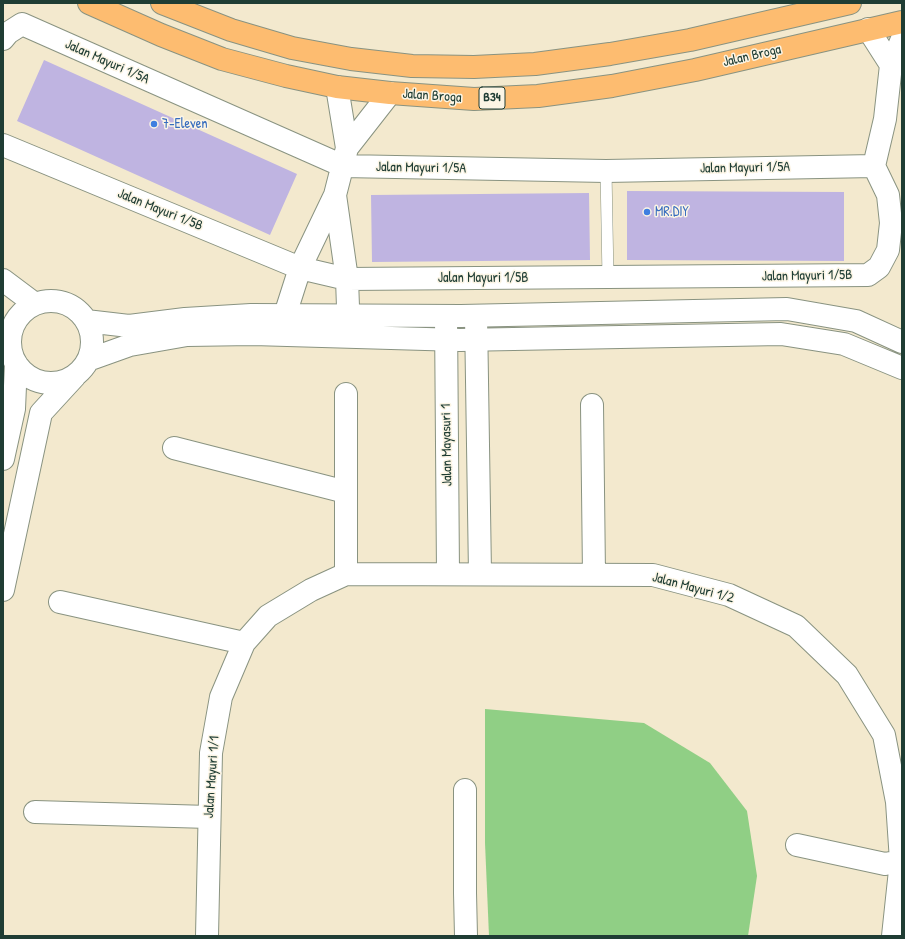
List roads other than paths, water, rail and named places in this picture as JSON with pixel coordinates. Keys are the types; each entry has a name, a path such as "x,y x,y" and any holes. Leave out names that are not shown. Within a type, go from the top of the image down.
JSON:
{"main road":[{"name":"Jalan Broga","path":"89,3 161,36 222,59 286,76 337,88 474,99 538,96 612,86 695,70 902,22"},
{"name":"Jalan Broga","path":"162,3 231,30 292,48 351,59 412,66 474,67 535,64 610,54 690,40 850,3"}],"street":[{"name":"Jalan Mayuri 1/5A","path":"3,39 8,33 22,24 345,157 606,171 874,166"},
{"path":"868,29 891,65"},
{"path":"874,166 885,119 891,65 902,39"},
{"path":"337,88 345,157"},
{"path":"284,325 300,268 335,195 345,157 390,93"},
{"name":"Jalan Mayuri 1/5B","path":"3,145 300,268 347,279 868,275 879,268 888,250 891,223 888,195 874,166"},
{"path":"335,195 347,279 349,337"},
{"path":"3,280 35,304"},
{"path":"3,590 40,413 82,368 92,347 91,333 86,321 75,310 63,303 49,301 35,304 7,325 11,352 16,363 24,373 36,380 50,383 63,381 82,368 130,345 187,335 284,325 348,315 476,316 787,308 856,321 902,342"},
{"path":"86,321 129,326 185,319 251,314 284,325 349,337 446,340 781,334 844,344 902,368"},
{"name":"Jalan Mayasuri 1","path":"446,316 448,574"},
{"path":"476,316 480,574"},
{"path":"3,459 14,409 16,363"},
{"path":"346,394 346,574"},
{"path":"592,405 594,575"},
{"path":"174,448 346,492"},
{"name":"Jalan Mayuri 1/1","path":"207,936 211,754 221,698 244,643 268,616 311,590 346,574 480,574"},
{"name":"Jalan Mayuri 1/2","path":"480,574 653,576 729,595 796,626 847,675 884,735 897,802 902,861 893,936"},
{"path":"60,602 244,643"},
{"path":"465,790 466,936"},
{"path":"35,812 209,817"},
{"path":"796,845 885,864 902,861"}],"lane":[{"path":"606,171 608,278"}],"place":[{"name":"7-Eleven","path":"154,124"},
{"name":"MR.DIY","path":"647,212"}]}
